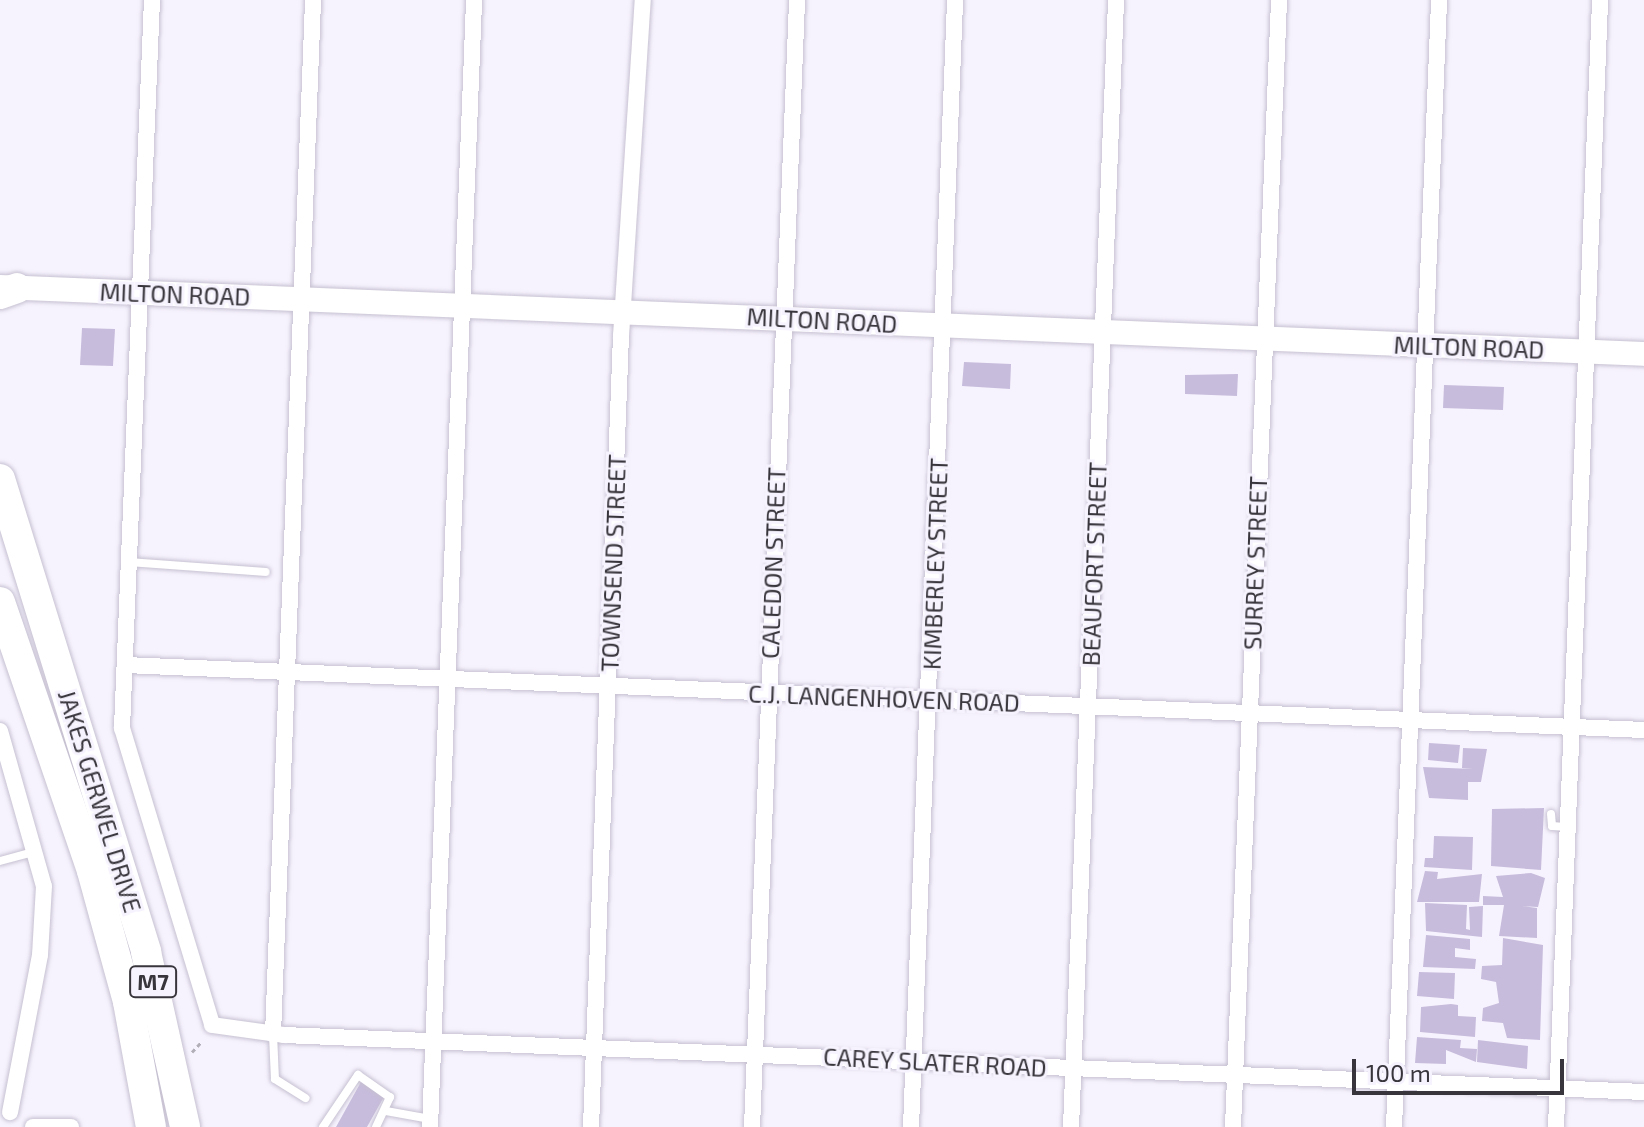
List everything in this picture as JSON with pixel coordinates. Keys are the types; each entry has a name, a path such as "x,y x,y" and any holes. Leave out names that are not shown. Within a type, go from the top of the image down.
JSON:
{"highway":[{"name":"JAKES GERWEL DRIVE","path":"0,479 112,839 185,1127"},
{"name":"JAKES GERWEL DRIVE","path":"0,602 92,871 152,1127"},
{"path":"112,839 110,885 160,1086 152,1127"}],"street":[{"path":"125,665 152,0"},
{"path":"273,1034 313,0"},
{"path":"430,1123 474,0"},
{"name":"TOWNSEND STREET","path":"591,1127 624,312 643,0"},
{"name":"CALEDON STREET","path":"752,1127 797,0"},
{"name":"KIMBERLEY STREET","path":"911,1127 955,0"},
{"name":"BEAUFORT STREET","path":"1071,1127 1116,0"},
{"name":"SURREY STREET","path":"1233,1127 1279,0"},
{"path":"1394,1127 1439,0"},
{"path":"1556,1127 1600,0"},
{"name":"MILTON ROAD","path":"6,289 462,304 1644,354"},
{"name":"C.J. LANGENHOVEN ROAD","path":"125,665 1644,730"},
{"name":"CAREY SLATER ROAD","path":"125,665 126,760 209,1019 226,1031 1644,1092"},
{"path":"0,731 38,851 45,922 5,1112 30,1126 71,1127"}],"lane":[{"path":"129,562 266,572"},
{"path":"1551,814 1552,826 1568,827"},
{"path":"0,861 38,851"},
{"path":"273,1034 275,1079 305,1098"},
{"path":"323,1127 355,1075 387,1091 386,1111 376,1127"},
{"path":"386,1111 430,1123"}],"building":[{"path":"82,328 115,329 113,366 80,365"},
{"path":"964,362 1011,364 1010,389 962,386"},
{"path":"1238,374 1237,396 1185,394 1185,375"},
{"path":"1444,385 1504,387 1503,410 1443,408"},
{"path":"1429,743 1460,745 1458,763 1428,760"},
{"path":"1463,748 1487,749 1481,782 1468,782 1468,800 1429,798 1423,767 1473,769 1462,768"},
{"path":"1544,808 1541,870 1491,866 1492,809"},
{"path":"1434,836 1473,837 1472,870 1424,867 1425,858 1433,858"},
{"path":"1425,871 1438,872 1437,879 1482,874 1479,902 1417,902"},
{"path":"1531,873 1545,878 1538,907 1522,906 1537,908 1537,938 1499,936 1504,905 1483,905 1483,896 1503,897 1496,876"},
{"path":"1425,903 1467,905 1466,929 1470,930 1469,907 1483,906 1482,937 1426,931"},
{"path":"1426,935 1470,939 1470,950 1455,948 1455,957 1476,959 1475,969 1423,967"},
{"path":"1503,938 1543,945 1540,1040 1507,1038 1503,1023 1482,1021 1483,1008 1499,1003 1496,982 1481,979 1482,966 1502,965"},
{"path":"1419,972 1455,973 1454,999 1417,996"},
{"path":"1458,1005 1458,1016 1476,1017 1475,1037 1420,1032 1421,1007"},
{"path":"1417,1037 1461,1040 1460,1048 1477,1049 1476,1062 1446,1050 1446,1064 1415,1063"},
{"path":"1478,1040 1528,1046 1527,1069 1477,1062"},
{"path":"362,1080 385,1095 367,1127 336,1127"}]}
